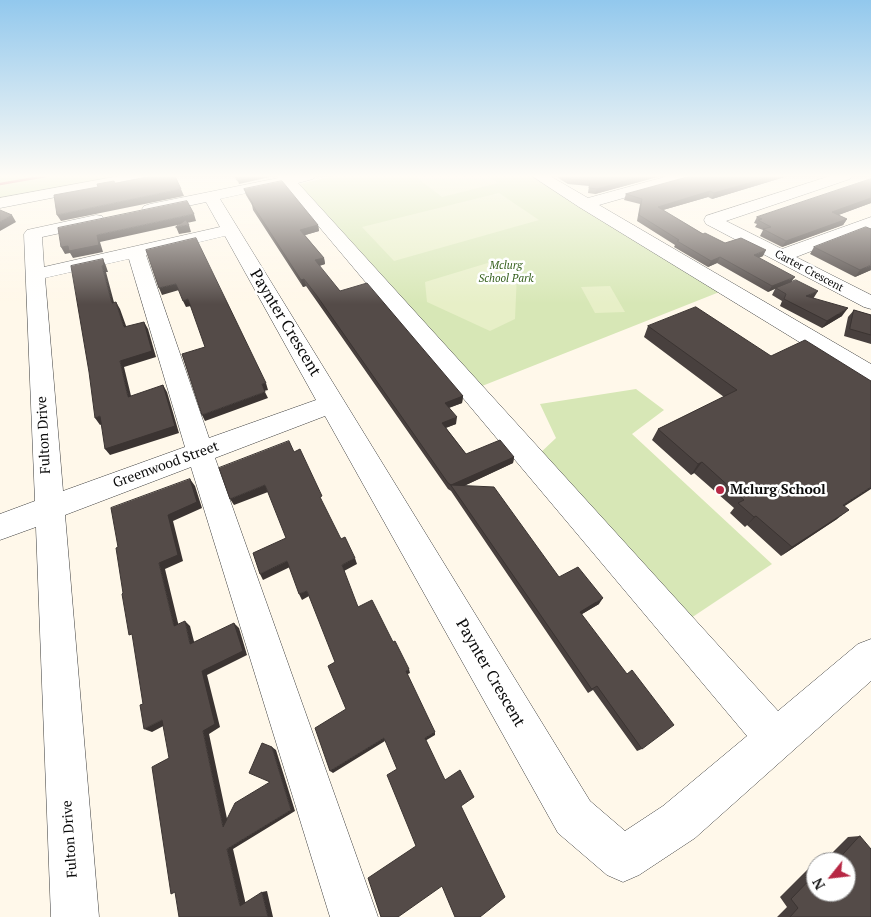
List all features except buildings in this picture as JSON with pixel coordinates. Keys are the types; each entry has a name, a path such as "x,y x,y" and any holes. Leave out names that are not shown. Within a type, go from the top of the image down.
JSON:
{"street":[{"name":"Fulton Drive","path":"75,917 33,234 103,219"},
{"name":"Paynter Crescent","path":"223,219 333,403 574,818 623,859 679,822 871,657"},
{"path":"330,219 776,738"},
{"path":"610,219 871,376"},
{"name":"Carter Crescent","path":"716,219 712,220 871,303"},
{"path":"781,256 871,222"},
{"path":"35,275 230,230"},
{"path":"136,251 200,453 354,917"},
{"name":"Greenwood Street","path":"0,527 333,403"}],"green space":[{"name":"Mclurg School Park","path":"329,219 603,219 722,291 477,388"},
{"path":"395,219 539,220 394,261 362,227"},
{"path":"491,262 517,273 515,319 490,331 427,302 425,282"},
{"path":"610,286 625,312 595,313 581,287"},
{"path":"636,389 664,410 632,434 772,564 685,622 538,455 556,438 540,404"}],"place":[{"name":"Mclurg School","path":"720,490"}]}
